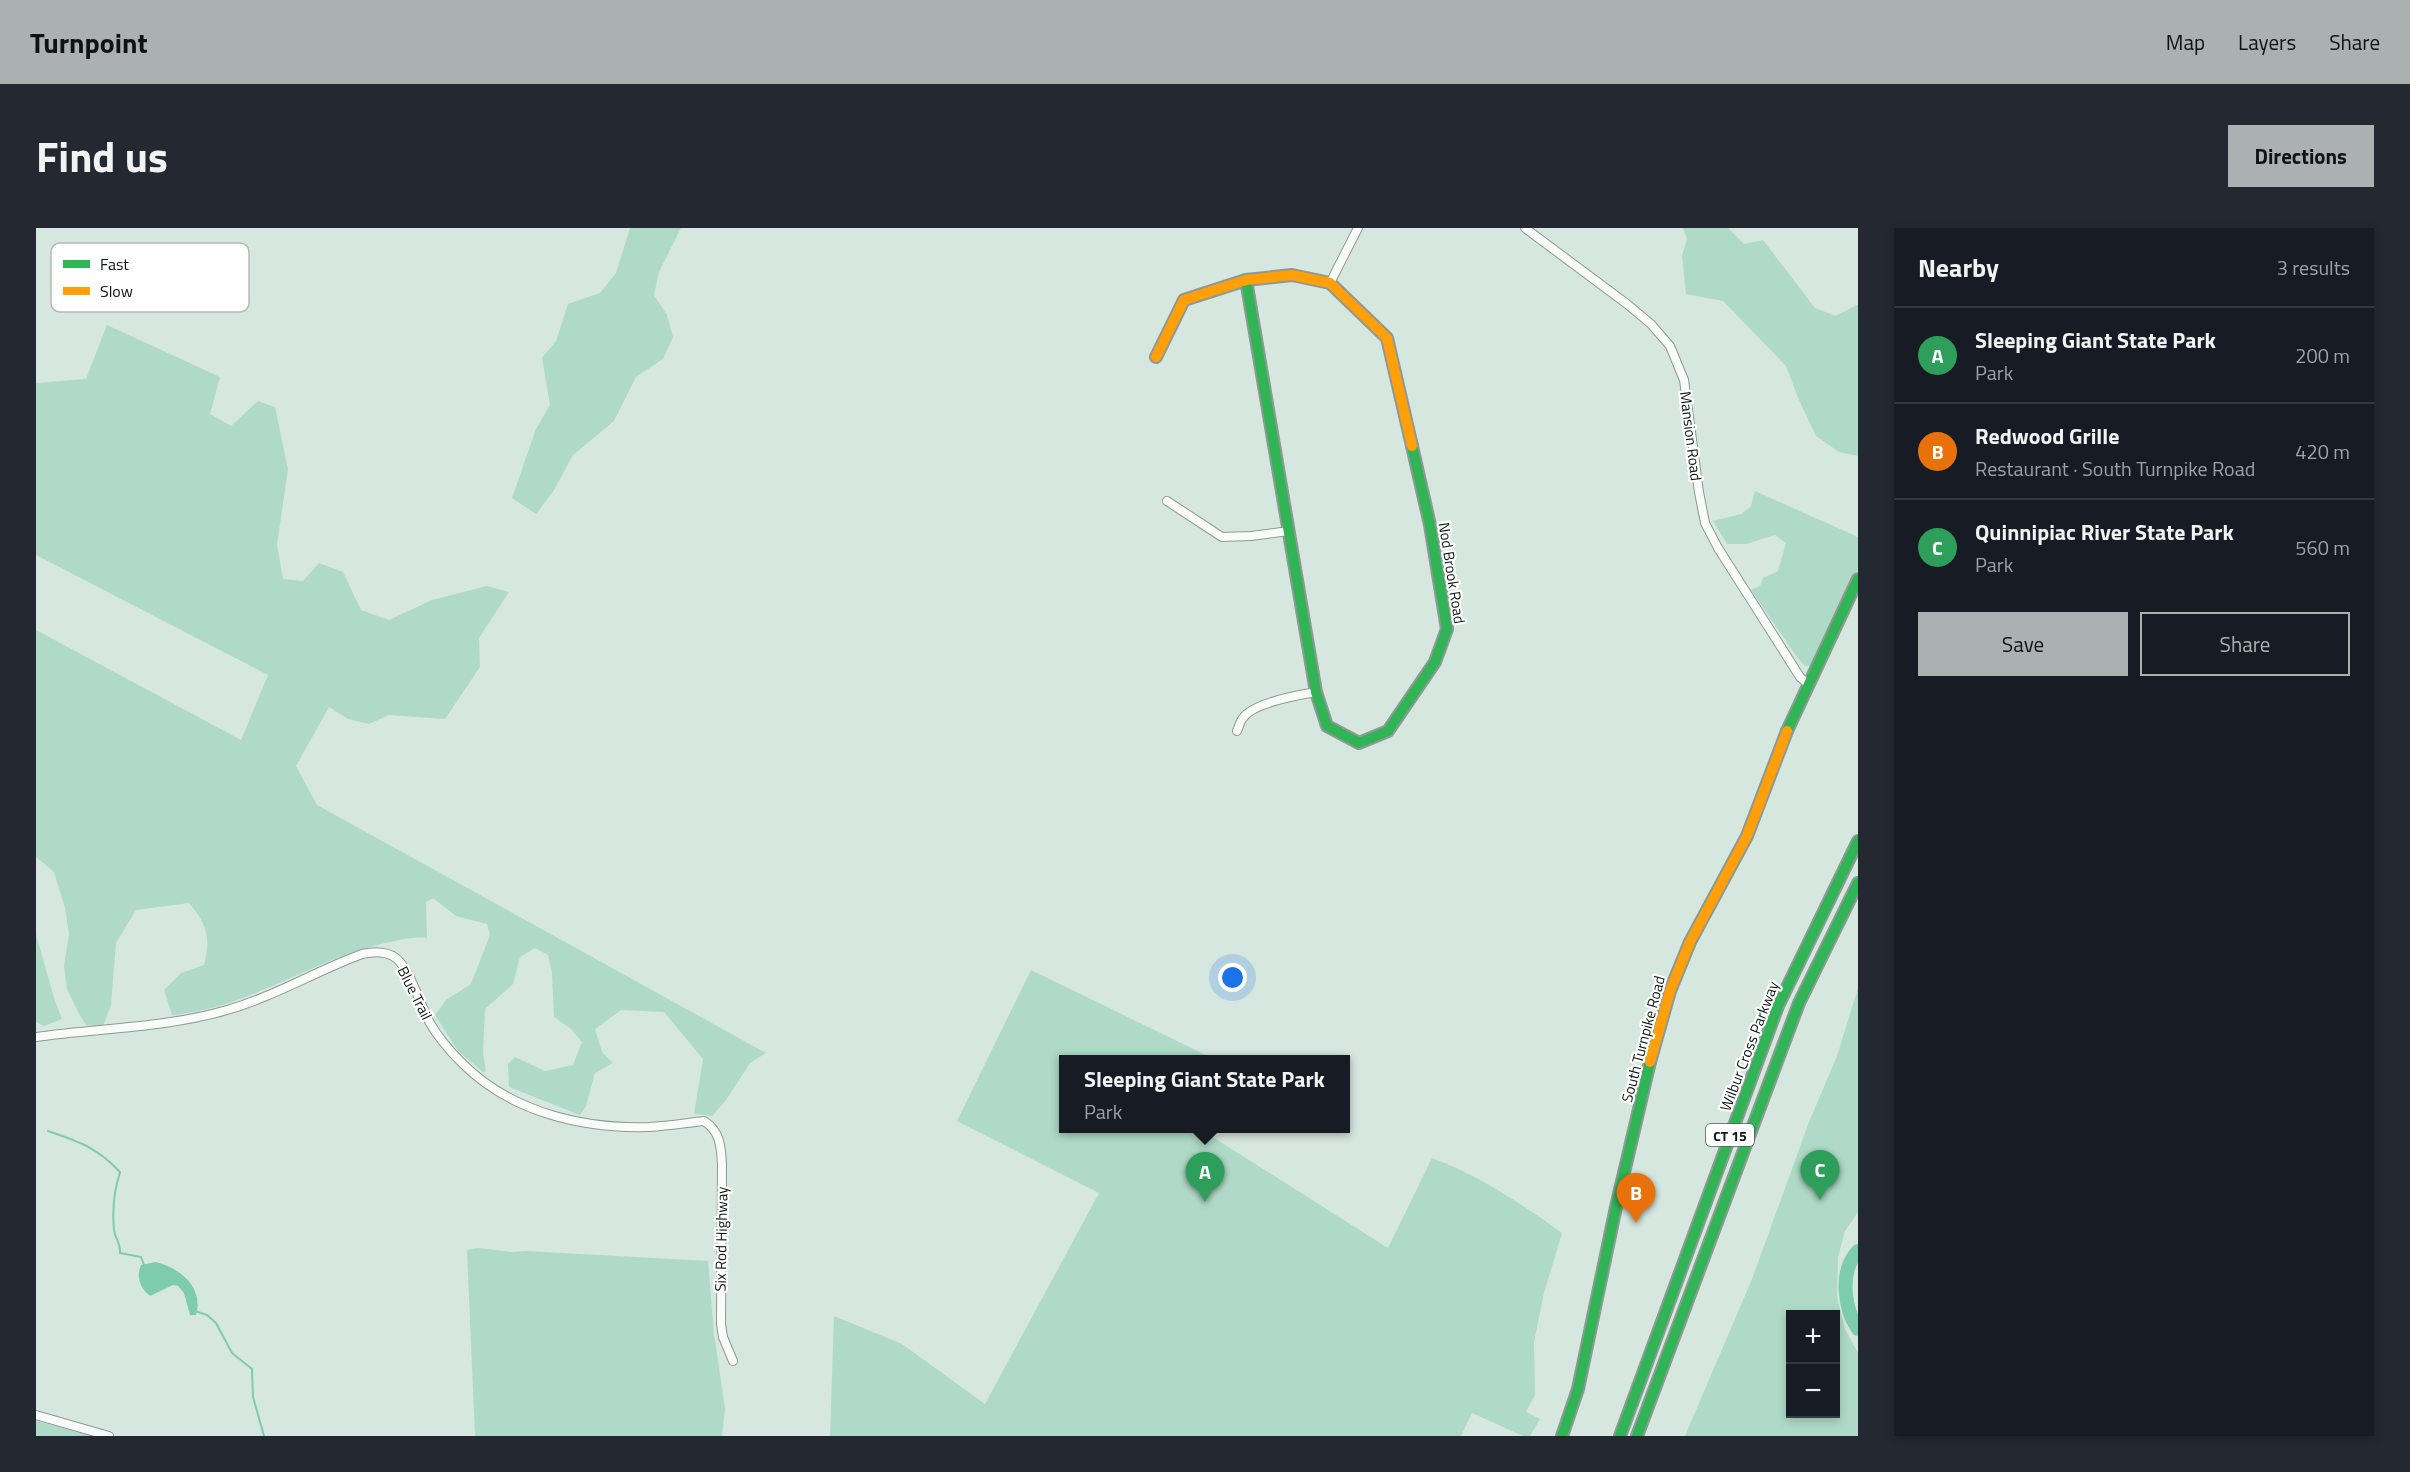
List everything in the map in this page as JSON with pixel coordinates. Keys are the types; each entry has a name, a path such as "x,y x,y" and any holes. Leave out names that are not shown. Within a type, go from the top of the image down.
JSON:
{"main road":[{"path":"1156,357 1184,300 1246,280 1292,275 1330,283"},
{"name":"Nod Brook Road","path":"1246,280 1316,692 1327,726 1359,743 1388,731 1435,662 1447,629 1430,525 1387,338 1330,283"},
{"name":"South Turnpike Road","path":"1563,1433 1578,1389 1616,1207 1655,1042 1670,991 1690,942 1747,836 1788,729 1858,579"},
{"name":"Wilbur Cross Parkway","path":"1620,1436 1778,1006 1858,841"},
{"name":"CT 15","path":"1637,1436 1800,1003 1858,883"}],"street":[{"path":"1330,283 1358,228"},
{"name":"Mansion Road","path":"1525,228 1627,304 1651,324 1670,346 1684,380 1699,492 1708,529 1800,677 1809,685"},
{"path":"1167,501 1222,537 1289,531"},
{"path":"1237,731 1244,716 1252,712 1284,697 1316,692"},
{"name":"Blue Trail","path":"36,1036 177,1021 225,1011 349,959 379,952 398,960 430,1023 456,1057 485,1082 523,1104 562,1118 606,1126 652,1127 704,1121"},
{"name":"Six Rod Highway","path":"704,1121 716,1132 721,1150 721,1324 723,1337 733,1361"},
{"path":"36,1415 109,1436"}],"shaded area":[{"path":"630,228 681,228 659,272 654,295 667,315 673,337 663,359 636,377 614,421 573,455 554,490 536,514 512,498 536,429 550,405 542,358 556,341 568,304 600,293 616,273"},
{"path":"1683,228 1728,228 1744,244 1763,240 1815,308 1836,316 1858,304 1858,456 1839,452 1816,436 1786,366 1723,301 1686,294 1682,256 1687,239"},
{"path":"107,325 220,377 210,414 231,426 258,401 275,407 288,469 277,545 283,579 303,581 319,563 343,572 361,610 389,620 432,600 487,586 509,592 479,638 480,667 445,719 389,715 369,724 348,719 329,707 296,766 317,805 766,1053 750,1063 726,1100 712,1116 694,1114 703,1059 664,1012 621,1010 595,1029 602,1052 613,1063 595,1073 586,1106 580,1115 509,1087 508,1064 515,1057 545,1071 573,1065 582,1042 571,1029 554,1017 552,973 548,955 535,948 520,957 513,984 485,1009 483,1054 486,1071 483,1072 458,1051 435,1015 446,1000 471,984 490,935 487,924 456,916 433,898 426,902 427,938 404,939 381,944 329,961 226,1004 172,1015 164,990 181,973 204,965 207,939 204,925 189,903 136,910 116,943 111,1005 103,1026 86,1025 67,989 64,966 69,934 65,908 54,872 36,857 36,630 241,740 268,675 36,555 36,383 86,379"},
{"path":"1755,491 1858,537 1858,569 1812,666 1805,666 1797,657 1751,590 1760,586 1763,578 1778,571 1786,543 1775,535 1746,544 1727,544 1713,521 1741,514 1751,506"},
{"path":"36,934 62,1019 44,1026 36,1022"},
{"path":"1031,970 1206,1055 1059,1055 1059,1133 1206,1133 1388,1248 1432,1158 1466,1173 1531,1211 1562,1233 1544,1293 1534,1342 1535,1395 1526,1412 1540,1419 1530,1436 1523,1436 1472,1413 1461,1436 830,1436 834,1316 902,1344 985,1404 1099,1193 957,1121"},
{"path":"1858,988 1858,1212 1845,1231 1838,1257 1837,1297 1845,1329 1858,1353 1858,1436 1685,1436 1752,1279 1809,1122 1837,1056"},
{"path":"478,1248 512,1252 708,1261 714,1334 725,1409 722,1436 475,1436 467,1250"},
{"path":"156,1262 174,1269 188,1280 196,1296 198,1305 196,1315 190,1315 184,1293 178,1286 173,1285 150,1296 144,1289 139,1278 141,1265"},
{"path":"36,1421 94,1436 36,1436"}],"waterway":[{"path":"48,1131 95,1151 120,1172 113,1215 120,1253 141,1257 144,1265"},
{"path":"1858,1251 1852,1259 1846,1279 1849,1311 1858,1329"},
{"path":"195,1311 207,1315 216,1323 232,1353 252,1369 253,1397 264,1436"}],"traffic: fast":[{"path":"1246,280 1316,692 1327,726 1359,743 1388,731 1435,662 1447,629 1430,525 1412,446"},
{"path":"1787,731 1858,579"},
{"path":"1620,1436 1778,1006 1858,841"},
{"path":"1637,1436 1799,1003 1858,883"},
{"path":"1562,1436 1578,1389 1616,1207 1650,1062"}],"traffic: slow":[{"path":"1156,357 1184,300 1246,280 1292,275 1330,283 1387,338 1412,446"},
{"path":"1650,1062 1670,991 1690,942 1747,836 1787,731"}],"place":[{"name":"Quinnipiac River State Park","path":"1820,1200"},
{"name":"Sleeping Giant State Park","path":"1205,1202"},
{"name":"Redwood Grille","path":"1636,1223"}]}
